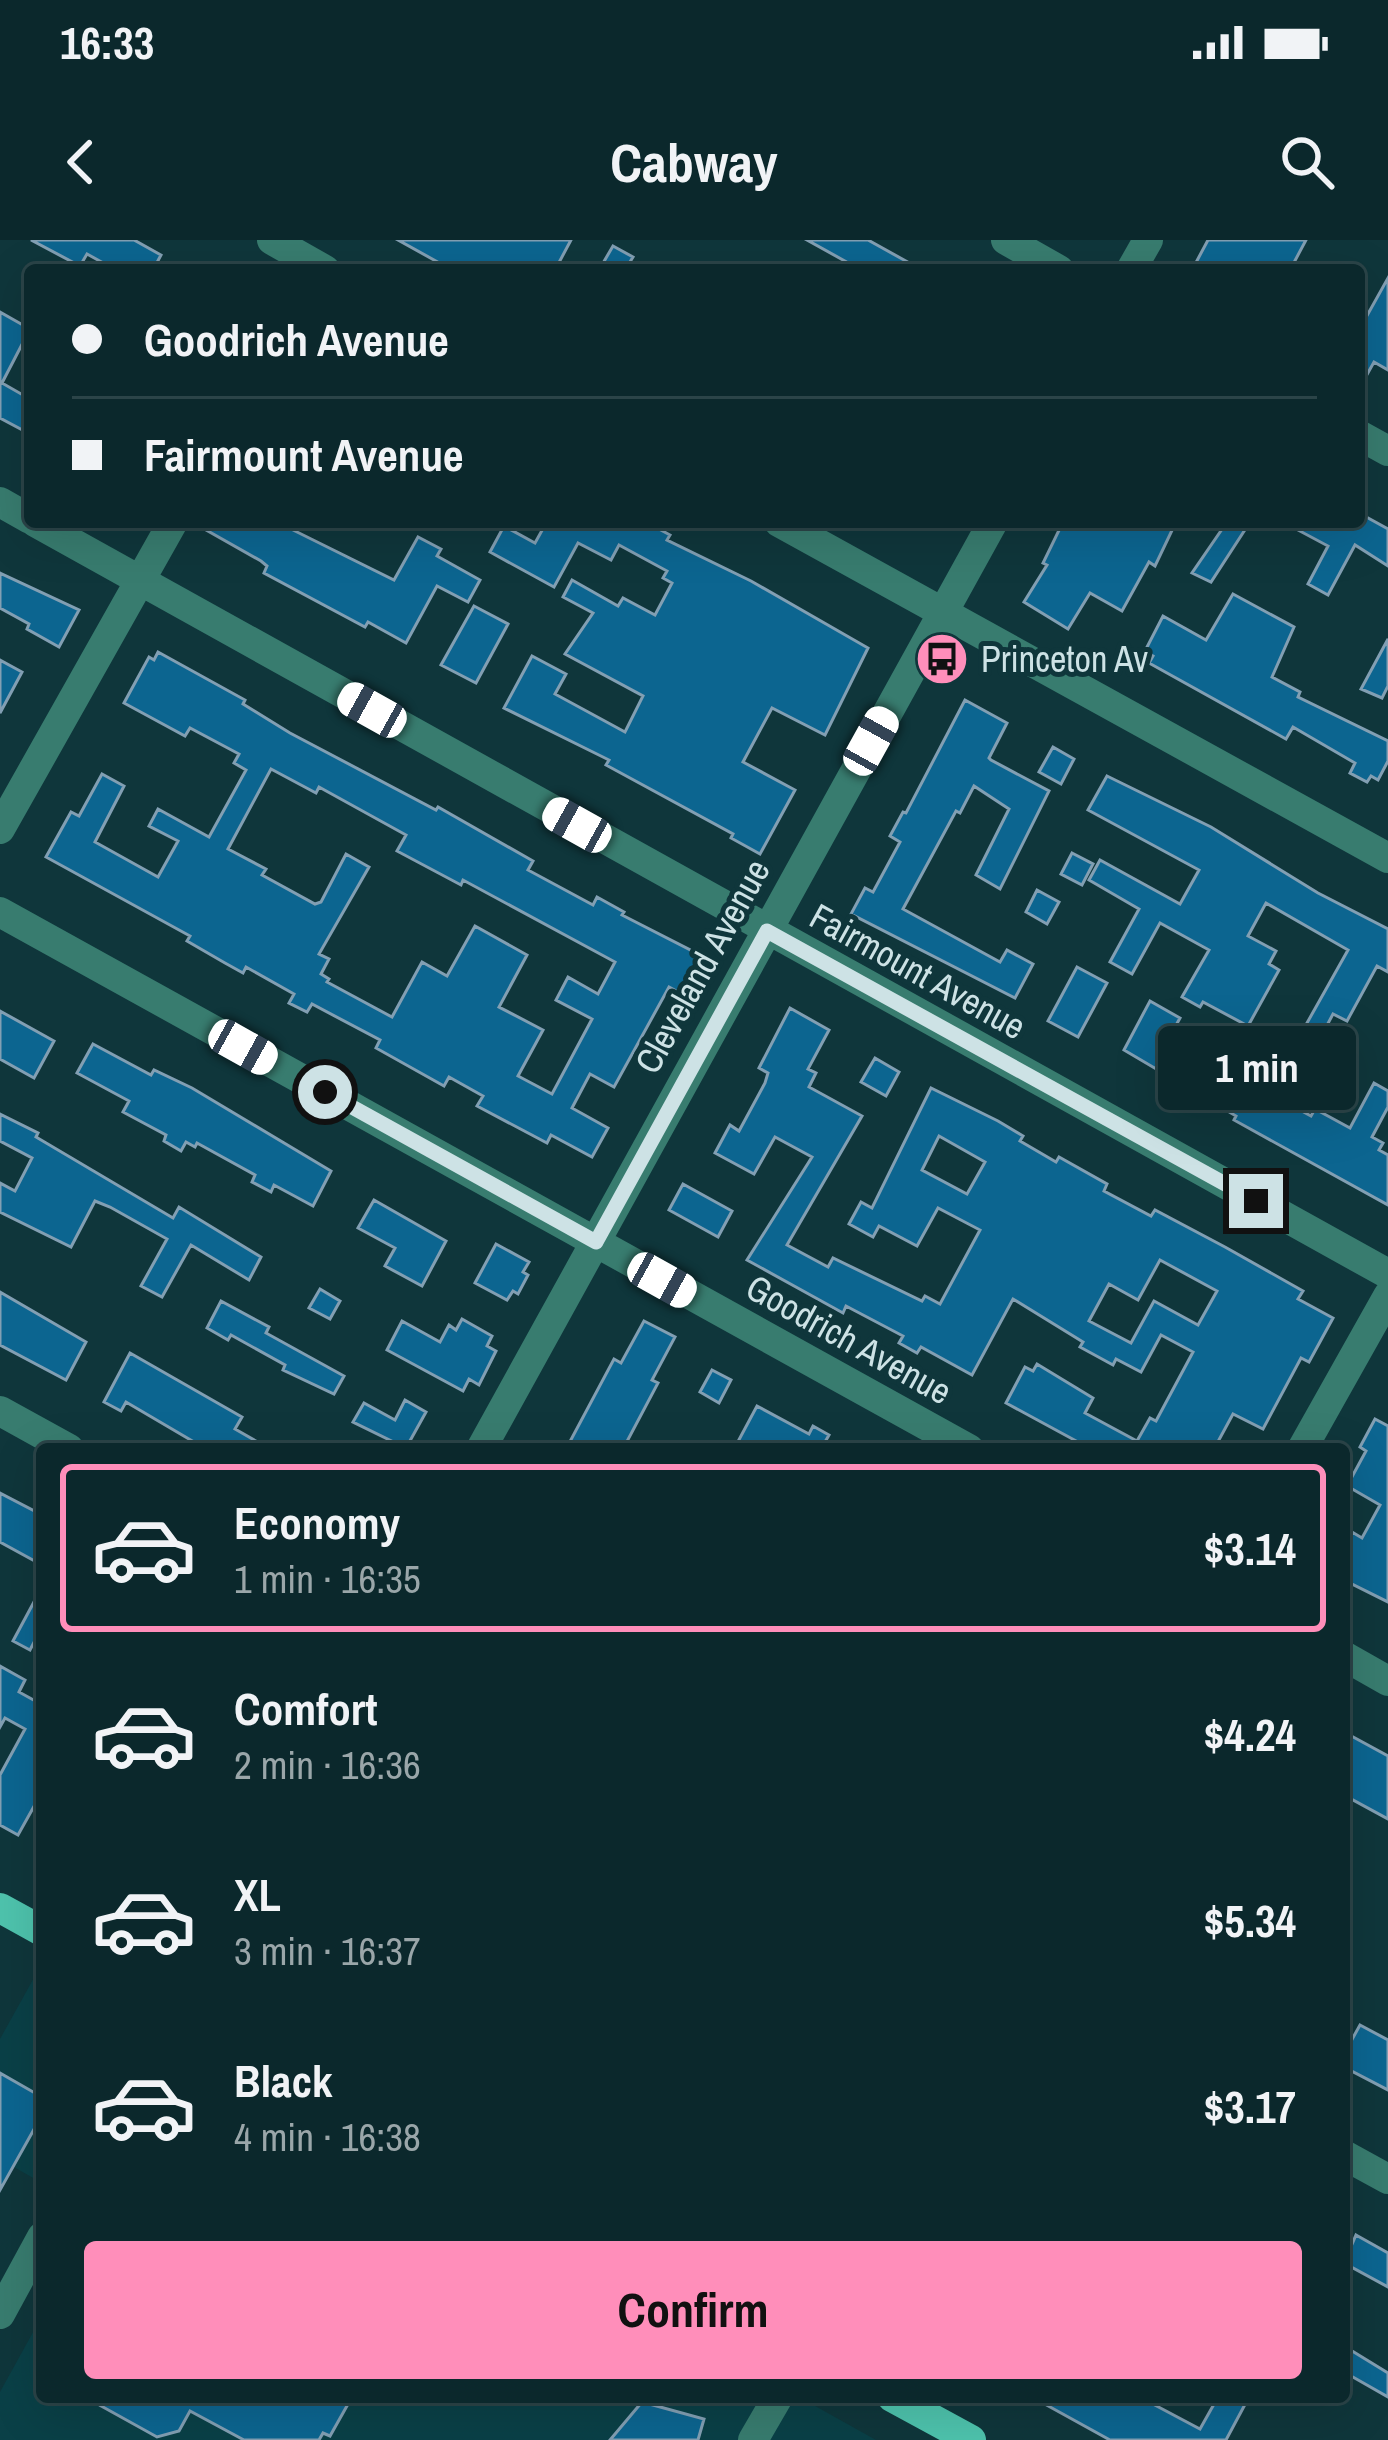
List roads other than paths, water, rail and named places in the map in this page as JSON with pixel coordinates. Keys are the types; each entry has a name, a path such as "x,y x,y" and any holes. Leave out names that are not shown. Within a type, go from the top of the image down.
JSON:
{"main road":[{"path":"0,1908 36,1928"},
{"path":"903,2403 971,2440"}],"street":[{"path":"272,240 311,264"},
{"path":"1006,240 1048,264"},
{"name":"Fairmount Avenue","path":"47,528 1388,1274"},
{"path":"0,829 170,528"},
{"path":"790,528 1388,858"},
{"name":"Cleveland Avenue","path":"484,1443 990,528"},
{"name":"Goodrich Avenue","path":"0,912 958,1443"},
{"path":"1304,1443 1388,1297"},
{"path":"0,1411 58,1443"},
{"path":"1350,1659 1388,1681"},
{"path":"1350,2158 1388,2179"},
{"path":"0,2314 36,2248"},
{"path":"754,2440 775,2403"}],"place":[{"name":"Princeton Av","path":"942,659"}]}
